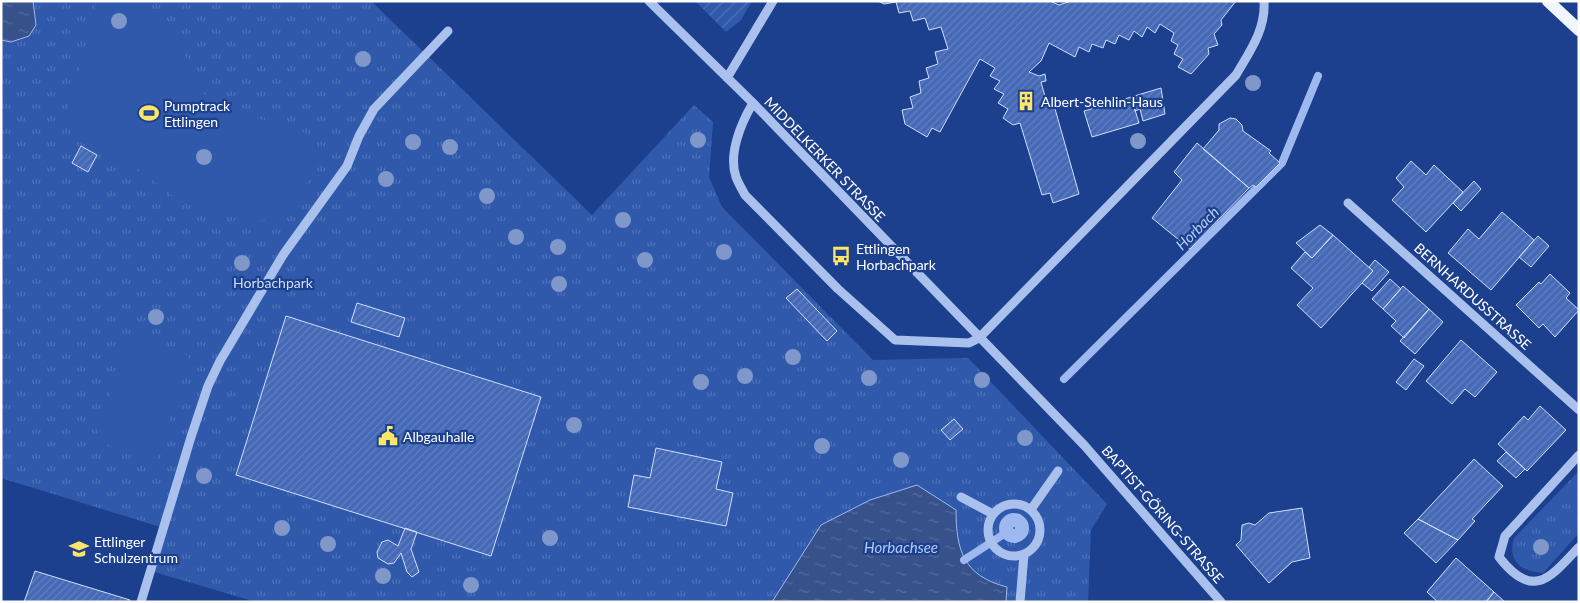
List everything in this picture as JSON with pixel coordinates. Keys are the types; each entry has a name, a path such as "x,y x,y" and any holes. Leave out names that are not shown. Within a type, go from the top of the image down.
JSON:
{"main road":[{"path":"1548,1 1579,30"}],"street":[{"name":"MIDDELKERKER STRASSE","path":"649,1 727,78 1084,445"},
{"path":"727,78 773,1"},
{"path":"752,104 743,121 734,157 736,175 745,195 838,289 895,340 969,343 979,338 1236,74 1259,34 1265,16 1264,1"},
{"path":"141,602 191,437 208,386 220,361 283,255 348,166 359,136 374,109 448,31"},
{"name":"BERNHARDUSSTRASSE","path":"1348,203 1579,410"},
{"name":"BAPTIST-GÖRING-STRASSE","path":"1084,445 1221,602"},
{"path":"1579,455 1505,536 1499,557 1511,572 1526,580 1540,581 1550,578 1579,547"},
{"path":"1032,508 1058,472"},
{"path":"961,498 991,514"},
{"path":"1012,503 1032,508 1037,517 1039,539 1034,548 1018,557 1004,555 992,542 988,531 991,514 1002,506 1012,503"},
{"path":"1020,602 1024,554"}],"green space":[{"name":"Horbachpark","path":"1,1 371,1 592,215 694,105 713,122 709,177 722,207 873,360 968,358 1107,504 1091,530 1088,602 256,602 151,571 164,528 1,478"},
{"name":"Pumptrack Ettlingen","path":"97,1 138,1 160,18 179,40 196,82 206,97 221,111 294,126 307,135 313,147 314,161 311,176 300,195 265,220 252,222 223,215 176,198 112,150 102,150 99,154 74,137 66,99 79,70"},
{"path":"695,1 752,1 741,20 726,32"},
{"path":"128,337 189,356 157,460 96,441"},
{"path":"1579,471 1579,533 1543,573 1522,567 1514,559 1512,553 1514,538"}],"water":[{"path":"1,1 33,1 36,25 29,36 11,42 1,40"},
{"name":"Horbachsee","path":"917,485 956,510 958,538 965,560 981,576 1007,587 1006,602 772,602 821,525 870,500"}],"building":[{"name":"Albert-Stehlin-Haus","path":"878,1 1050,1 1059,5 1071,1 1236,1 1221,20 1222,25 1214,34 1218,45 1208,48 1209,54 1191,74 1178,67 1183,59 1174,54 1178,45 1171,41 1174,33 1160,24 1155,33 1147,27 1142,37 1134,31 1129,40 1119,35 1115,44 1106,40 1103,48 1092,44 1089,52 1079,47 1075,57 1049,43 1041,61 1029,72 1039,76 1045,74 1046,81 1041,82 1046,100 1052,98 1079,194 1053,203 1050,193 1042,195 1020,123 1013,125 1003,118 1008,109 998,103 1004,94 994,89 1000,81 990,76 995,68 980,59 940,132 932,128 927,137 905,124 902,110 913,108 910,97 921,93 919,81 929,78 926,68 938,64 935,52 948,49 941,27 929,30 925,18 913,21 910,11 899,13 896,2 884,4"},
{"path":"1161,88 1165,114 1143,121 1140,109 1135,111 1131,97"},
{"path":"1131,97 1139,123 1092,137 1084,111"},
{"path":"1230,118 1236,119 1242,125 1243,131 1271,151 1269,153 1280,163 1256,187 1253,185 1249,188 1203,149 1219,130 1219,124"},
{"path":"1197,143 1249,188 1190,249 1152,218 1182,180 1174,172"},
{"path":"81,146 97,155 88,172 72,163"},
{"path":"1411,161 1426,175 1434,165 1463,192 1426,232 1392,200 1404,187 1396,178"},
{"path":"1474,181 1481,189 1461,211 1453,203"},
{"path":"1502,212 1534,240 1491,290 1448,253 1468,229 1479,239"},
{"path":"1320,225 1333,235 1312,258 1296,243"},
{"path":"1333,235 1373,271 1321,328 1297,305 1313,288 1291,268 1305,252 1312,258"},
{"path":"1538,236 1549,246 1531,267 1519,257"},
{"path":"1375,260 1389,272 1372,291 1362,283 1373,271 1369,267"},
{"path":"1550,274 1570,293 1566,298 1579,310 1555,337 1543,324 1539,328 1516,305"},
{"path":"1390,279 1401,289 1383,309 1372,299"},
{"path":"1403,286 1429,309 1404,338 1391,326 1396,321 1383,309"},
{"path":"797,289 837,331 827,341 786,298"},
{"path":"357,303 405,318 399,337 351,322"},
{"path":"1429,309 1443,322 1415,354 1400,341"},
{"name":"Albgauhalle","path":"286,316 541,397 491,556 236,475"},
{"path":"1461,340 1497,372 1475,397 1465,389 1452,404 1426,381"},
{"path":"1414,359 1424,366 1406,390 1396,382"},
{"path":"1540,406 1566,430 1527,471 1498,444 1524,416 1528,420"},
{"path":"954,419 963,429 950,440 941,430"},
{"path":"656,448 722,462 716,489 733,493 726,526 628,507 634,475 650,478"},
{"path":"1506,452 1525,469 1516,478 1497,461"},
{"path":"1474,459 1503,486 1472,519 1475,521 1458,540 1418,519"},
{"path":"1302,508 1310,558 1292,562 1269,583 1236,545 1241,540 1242,525 1249,523 1255,525 1269,513"},
{"path":"1418,519 1458,540 1436,563 1404,533"},
{"path":"405,528 417,532 411,549 419,572 412,577 407,572 401,553 394,563 388,564 378,558 377,552 382,542 388,540 398,546"},
{"path":"1456,558 1494,592 1486,602 1438,602 1427,592"},
{"path":"35,571 130,600 129,602 24,602"},
{"path":"1494,592 1505,602 1486,602"}],"waterway":[{"name":"Horbach","path":"1064,379 1282,163 1318,76"},
{"path":"1010,517 1018,517 1025,524 1025,528 1025,532 1018,539 1010,539 1003,532 1003,524 1010,517"},
{"path":"1014,525 1017,528 1014,531 1011,528 1014,525"},
{"path":"964,560 1004,534"}],"place":[{"name":"Albert-Stehlin-Haus","path":"1026,101"},
{"name":"Pumptrack Ettlingen","path":"149,113"},
{"name":"Ettlingen Horbachpark","path":"841,256"},
{"name":"Albgauhalle","path":"388,436"},
{"name":"Ettlinger Schulzentrum","path":"79,549"}]}
